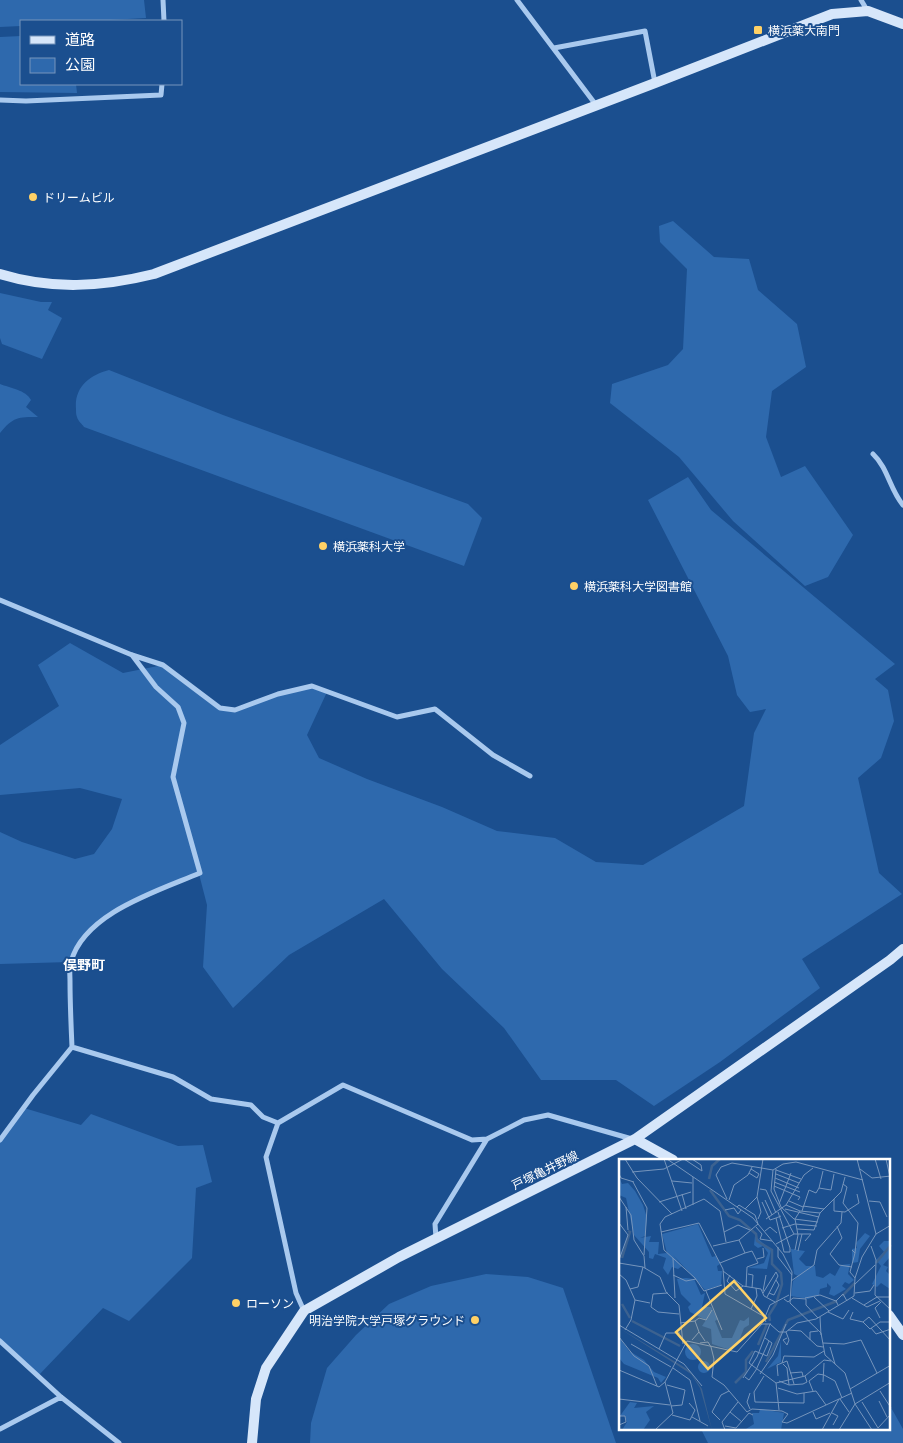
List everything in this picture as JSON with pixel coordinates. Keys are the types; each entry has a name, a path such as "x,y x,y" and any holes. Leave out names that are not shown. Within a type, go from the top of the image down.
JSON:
{"street":[{"path":"163,0 164,20"},
{"path":"518,0 596,105"},
{"path":"861,0 868,10"},
{"path":"0,274 27,281 75,285 105,284 154,274 832,14 868,10 903,24"},
{"path":"554,48 644,31 655,83"},
{"path":"0,100 161,95 162,85"},
{"path":"873,454 881,461 889,481 903,505"},
{"path":"0,600 132,655 163,665 220,708 235,710 278,694 312,686 397,717 435,710 493,755 530,776"},
{"path":"0,1140 72,1047 70,962 83,937 113,912 200,873 173,777 184,723 178,707 156,687 132,655"},
{"name":"戸塚亀井野線","path":"252,1443 256,1399 266,1368 304,1311 436,1238 634,1139 903,949"},
{"path":"72,1047 173,1077 211,1099 251,1105 263,1117 278,1123"},
{"path":"304,1311 296,1293 266,1157 278,1123 344,1085 472,1140 487,1139 524,1120 548,1115 634,1139 671,1159"},
{"path":"436,1238 436,1224 487,1139"},
{"path":"890,1316 903,1335"},
{"path":"0,1341 61,1397 119,1443"},
{"path":"0,1429 61,1397"}],"green space":[{"path":"0,0 144,0 146,18 20,20 20,26 0,27"},
{"path":"20,36 20,85 76,85 77,93 0,92 0,37"},
{"path":"673,221 714,257 749,259 758,290 797,324 806,367 772,391 766,437 781,477 805,466 853,535 828,577 805,586 733,521 679,457 610,403 612,384 668,365 683,349 687,269 660,242 659,226"},
{"path":"0,293 41,302 52,302 48,310 62,318 42,359 2,344 0,338"},
{"path":"109,370 223,415 468,504 482,518 464,566 84,427 76,415 78,394 90,379"},
{"path":"0,384 22,392 29,397 31,400 26,407 38,417 16,419 0,433"},
{"path":"688,477 711,510 895,664 875,679 888,690 894,721 881,758 858,778 879,873 902,894 802,959 820,988 720,1062 654,1106 616,1080 541,1080 504,1028 442,969 384,899 289,955 233,1008 203,967 207,905 199,874 106,916 83,937 70,962 0,964 0,832 22,842 75,859 94,854 112,829 122,799 80,788 0,795 0,745 59,706 38,665 70,643 123,673 163,665 221,708 235,710 278,694 312,686 327,692 307,735 319,758 497,831 555,838 596,862 643,865 744,806 754,733 766,709 750,712 737,695 728,656 648,500"},
{"path":"24,1108 81,1125 91,1114 178,1146 203,1145 212,1182 196,1188 192,1258 129,1321 103,1308 38,1376 0,1341 0,1140"},
{"path":"486,1274 528,1277 563,1288 616,1443 310,1443 311,1423 327,1368 356,1335 389,1304 431,1286"},
{"path":"890,1406 903,1429 903,1443 708,1443 702,1430 890,1430"}],"place":[{"name":"横浜薬大南門","path":"758,30"},
{"name":"ドリームビル","path":"33,197"},
{"name":"横浜薬科大学","path":"323,546"},
{"name":"横浜薬科大学図書館","path":"574,586"},
{"name":"ローソン","path":"236,1303"},
{"name":"明治学院大学戸塚グラウンド","path":"475,1320"}],"district":[{"name":"俣野町","path":"84,964"}]}
